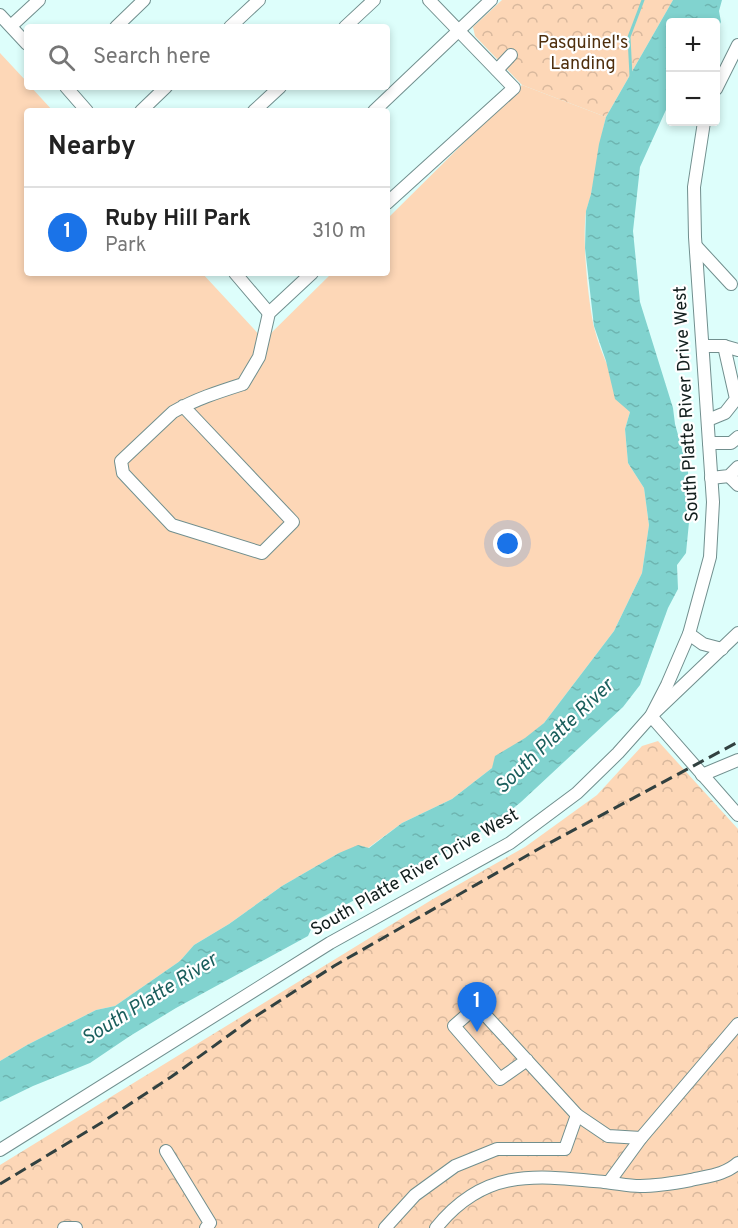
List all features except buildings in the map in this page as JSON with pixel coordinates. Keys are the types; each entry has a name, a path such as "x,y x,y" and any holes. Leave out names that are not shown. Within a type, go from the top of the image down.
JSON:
{"street":[{"path":"11,26 39,0"},
{"path":"119,24 144,0"},
{"path":"233,24 259,0"},
{"path":"348,24 374,0"},
{"path":"390,200 514,88 429,0"},
{"path":"377,108 491,0"},
{"path":"0,15 24,41"},
{"path":"720,81 737,48"},
{"path":"496,70 511,55"},
{"path":"69,90 84,108"},
{"path":"144,108 163,90"},
{"path":"257,108 277,90"},
{"name":"South Platte River Drive West","path":"0,1150 330,943 510,843 577,793 618,753 651,716 689,634 710,557 713,502 694,187 703,126"},
{"path":"696,246 731,284"},
{"path":"237,276 268,314"},
{"path":"183,406 293,522 262,553 172,525 123,473 121,461 173,412 183,406 197,399 243,384 259,357 268,314 309,276"},
{"path":"703,346 724,346 738,350"},
{"path":"708,420 725,412 736,399 724,346"},
{"path":"709,443 731,443 738,436"},
{"path":"711,478 735,476"},
{"path":"738,633 651,716 738,815"},
{"path":"689,634 703,644 722,648"},
{"path":"702,775 738,760"},
{"path":"527,1060 500,1079 454,1026 477,1006 527,1060 576,1115 608,1136 640,1138"},
{"path":"609,1182 640,1138 738,1024"},
{"path":"385,1228 415,1195 455,1166 497,1149 565,1149 576,1115"},
{"path":"166,1151 210,1223 206,1228"},
{"path":"436,1228 475,1192 494,1183 517,1178 556,1177 639,1186 680,1182 718,1174 738,1163"},
{"path":"64,1228 76,1228"}],"green space":[{"name":"Pasquinel's Landing","path":"502,0 673,0 606,117 522,85 475,36 473,27"},
{"path":"0,53 24,79 24,90 34,90 50,108 24,108 24,276 205,276 264,340 329,276 390,276 390,216 522,85 606,117 586,212 585,253 588,286 597,338 630,412 625,429 628,463 644,488 649,525 642,573 614,631 544,723 452,799 402,823 368,848 339,853 282,886 229,924 194,945 180,961 115,1006 96,1010 0,1061"},
{"path":"658,741 738,829 738,1228 0,1228 0,1165 433,899 525,847 597,795 642,746"}],"water":[{"name":"South Platte River","path":"673,0 722,0 719,11 721,22 720,24 720,18 666,18 666,110 640,167 633,231 640,302 673,408 688,471 690,512 686,553 677,565 678,589 668,608 640,685 623,707 500,819 466,841 315,921 308,936 176,1008 90,1063 0,1102 0,1061 96,1010 115,1006 180,961 194,945 229,924 282,886 339,853 358,845 369,848 402,823 452,799 492,768 495,756 525,738 544,723 614,631 642,573 649,525 644,488 628,463 625,429 630,412 615,399 606,361 594,326 585,248 586,211 606,117"}],"waterway":[{"path":"631,76 629,37 643,0"}],"railway":[{"path":"0,1184 101,1123 171,1077 250,1020 334,966 542,847 738,742"}],"place":[{"name":"Ruby Hill Park","path":"477,1032"}]}
